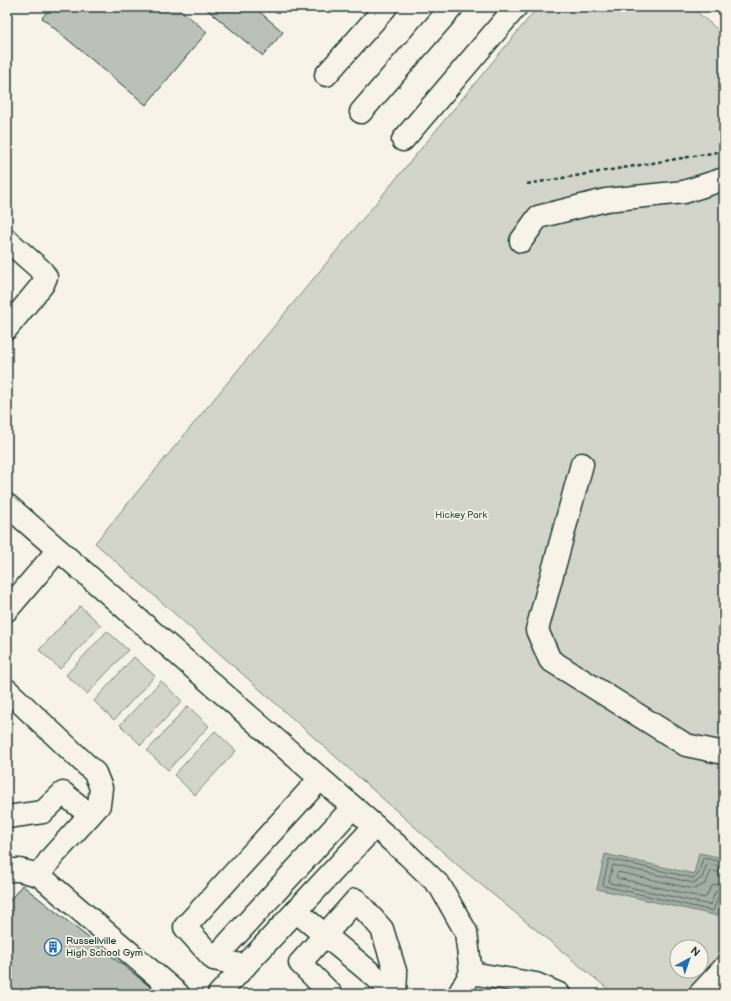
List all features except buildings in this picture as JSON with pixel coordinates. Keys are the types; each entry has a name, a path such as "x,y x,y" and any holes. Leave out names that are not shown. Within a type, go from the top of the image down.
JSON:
{"street":[{"path":"326,75 386,7"},
{"path":"361,112 452,7"},
{"path":"403,140 516,7"},
{"path":"521,242 538,217 606,200 684,192 724,179"},
{"path":"7,240 41,270 46,277 43,284 7,328"},
{"path":"582,464 537,630 550,660 686,745 724,753"},
{"path":"7,506 375,826 440,886 466,932 471,974 459,994"},
{"path":"7,610 58,550"},
{"path":"7,690 95,773 101,788 99,805 52,857 39,875"},
{"path":"245,966 214,959 185,927 320,779"},
{"path":"7,817 43,812 63,793 90,815"},
{"path":"214,959 353,807"},
{"path":"219,994 297,912 375,826"},
{"path":"7,870 19,870 39,875 178,994"},
{"path":"331,994 300,963 356,900 382,928 396,974 395,993"},
{"path":"297,912 395,993"},
{"path":"700,994 724,968"},
{"path":"471,974 536,984 559,994"}],"path":[{"path":"527,184 718,152 724,146"}],"green space":[{"name":"Hickey Park","path":"538,7 691,7 724,35 724,954 709,971 709,939 669,939 669,979 702,979 689,994 614,994 462,869 95,543"},
{"path":"80,606 101,625 60,669 39,650"},
{"path":"107,631 128,650 87,694 66,675"},
{"path":"134,657 155,676 114,720 94,701"},
{"path":"161,681 182,701 141,745 120,725"},
{"path":"188,706 209,726 168,770 147,751"},
{"path":"215,731 236,751 195,795 174,775"}],"water":[{"path":"699,853 724,858 724,889 718,916 597,889 605,854 694,874"}],"place":[{"name":"Russellville High School Gym","path":"53,947"}]}
